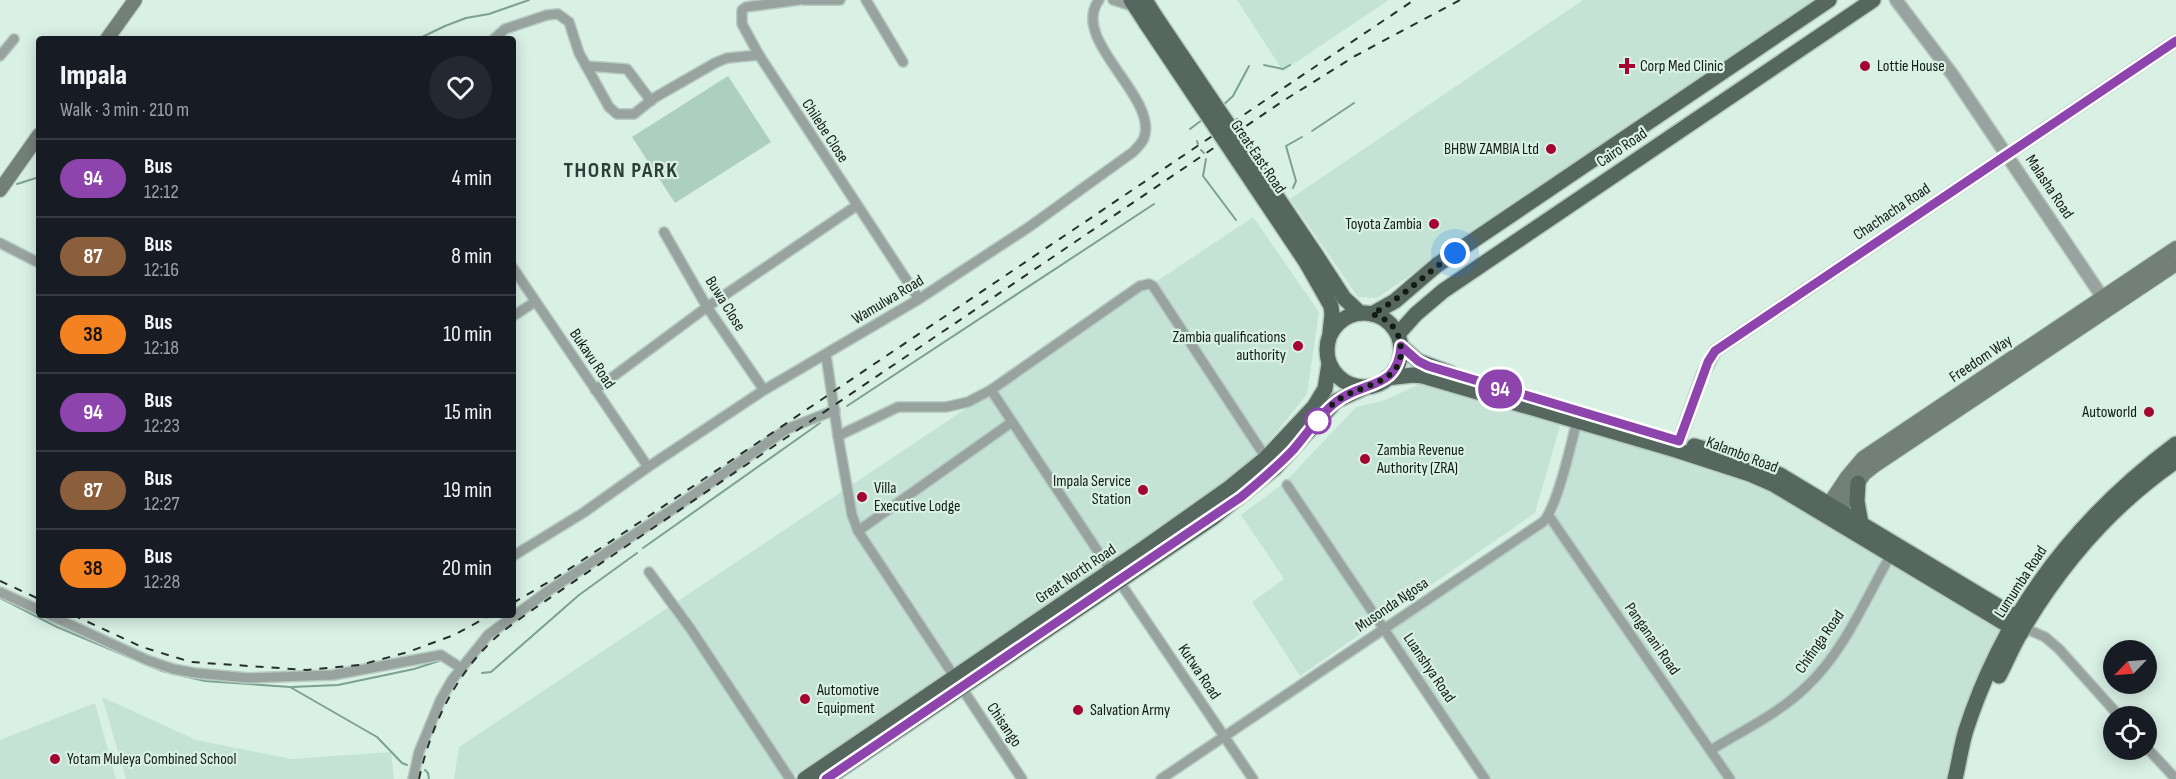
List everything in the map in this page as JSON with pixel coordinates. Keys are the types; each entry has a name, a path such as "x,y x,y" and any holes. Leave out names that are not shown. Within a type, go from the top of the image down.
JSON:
{"main road":[{"name":"Cairo Road","path":"1366,313 1395,301 1437,265 1829,0"},
{"name":"Cairo Road","path":"1399,340 1416,314 1443,291 1873,0"},
{"path":"109,36 129,2"},
{"name":"Great East Road","path":"1138,3 1151,19 1311,259 1344,298 1366,313"},
{"path":"1789,27 1790,40 1803,47"},
{"path":"1770,39 1782,45 1785,52 1784,60"},
{"path":"0,189 36,139"},
{"path":"1565,178 1566,191 1572,197 1579,199"},
{"path":"1546,191 1558,196 1561,204 1560,211"},
{"name":"Freedom Way","path":"1831,513 1874,466 2106,303 2176,248"},
{"name":"Great East Road","path":"1311,259 1333,310 1328,342"},
{"name":"Freedom Way","path":"1831,513 1855,466 1863,458 2106,303 2176,264"},
{"path":"1366,313 1387,321 1399,340 1400,358 1395,370 1387,378 1366,387 1355,386 1335,374 1329,364 1328,342 1339,322 1349,316 1366,313"},
{"name":"Kalambo Road","path":"1399,340 1418,361 1428,366 1577,417"},
{"name":"Great North Road","path":"1115,576 1266,458 1314,407 1325,389 1329,364"},
{"name":"Kalambo Road","path":"1387,378 1423,376 1678,446 1750,474 1831,513 2021,626"},
{"name":"Great North Road","path":"805,779 957,683 1115,576 1241,497 1275,468 1336,401 1366,387"},
{"name":"Lumumba Road","path":"1963,779 1975,736 1990,696 2050,568 2086,523 2133,478 2176,444"},
{"name":"Lumumba Road","path":"1955,779 1966,731 1986,680 2021,626 2058,575 2094,532 2140,488 2176,461"},
{"path":"1858,483 1857,501 1861,524"},
{"name":"Kalambo Road","path":"1831,513 1861,524 1894,550"},
{"name":"Great North Road","path":"826,779 957,683"}],"street":[{"name":"Chilebe Close","path":"799,0 753,5 742,10 742,24 759,55 856,206 919,299"},
{"path":"804,0 840,0"},
{"path":"866,0 903,62"},
{"name":"Wamulwa Road","path":"516,554 583,513 764,390 919,299 1029,227 1133,152 1145,137 1144,114 1094,30 1092,20 1098,2 1112,0 1138,3"},
{"name":"Malasha Road","path":"1896,0 1952,74 2106,303"},
{"path":"497,36 505,29 558,14 569,22 577,49 609,107 617,114 634,114 651,101 721,60 759,55"},
{"path":"0,56 14,39"},
{"name":"Chachacha Road","path":"1678,446 1706,368 1715,351 2176,41"},
{"path":"586,66 627,69 651,101"},
{"path":"595,390 707,307 856,206"},
{"name":"Buwa Close","path":"664,232 707,307 764,390"},
{"path":"0,243 36,261"},
{"name":"Bukavu Road","path":"516,273 648,467"},
{"path":"838,436 898,407 946,407 968,402 991,390 1140,286 1149,284 1153,286 1266,458"},
{"path":"516,314 535,302"},
{"name":"Chisango","path":"826,355 852,515 858,531 1022,779"},
{"name":"Kutwa Road","path":"991,390 1254,779"},
{"path":"516,614 676,507 787,429 836,410"},
{"path":"1549,516 1577,417"},
{"path":"858,531 1012,422"},
{"name":"Luanshya Road","path":"1287,485 1485,779"},
{"name":"Musonda Ngosa","path":"1161,779 1549,516"},
{"name":"Panganani Road","path":"1549,516 1730,779"},
{"name":"Chifinga Road","path":"1711,750 1792,699 1815,678 1843,641 1894,550"},
{"path":"649,572 690,628 789,779"},
{"path":"0,592 36,609"},
{"path":"56,618 147,660 173,669 195,673 248,678 333,675 441,655 461,668"},
{"path":"413,779 419,752 441,699 461,668 488,634 510,618"},
{"path":"2021,626 2045,637 2059,649 2110,706"},
{"path":"2157,759 2176,779"},
{"path":"815,779 832,769 845,766"}],"shaded area":[{"path":"1237,0 1389,0 1283,71"},
{"path":"1583,0 1814,0 1377,298 1358,297 1290,199"},
{"path":"728,76 771,142 675,203 632,137"},
{"path":"1253,217 1319,312 1307,394 1255,459 1182,516 789,779 454,779 459,747"},
{"path":"1423,383 1560,426 1535,513 1300,676 1252,602 1284,579 1241,515 1285,482 1356,407 1382,401"},
{"path":"1575,414 1751,467 2002,632 1955,779 1485,779 1385,632 1550,519"},
{"path":"102,697 196,740 291,759 391,752 394,779 126,779"},
{"name":"Yotam Muleya Combined School","path":"95,703 116,779 0,779 0,740"}],"waterway":[{"path":"424,36 466,18 489,14 529,0"},
{"path":"1264,65 1283,69 1290,65"},
{"path":"1222,106 1233,96 1249,66"},
{"path":"1312,131 1354,103"},
{"path":"1190,129 1202,120"},
{"path":"1293,188 1296,181 1286,146 1302,137"},
{"path":"1201,150 1204,153"},
{"path":"1206,159 1203,176 1236,220"},
{"path":"17,184 36,178"},
{"path":"847,406 1154,204"},
{"path":"643,548 820,423"},
{"path":"482,673 491,672 579,595 637,553"},
{"path":"0,598 36,616"},
{"path":"39,618 162,671 205,681 290,687 377,737 402,763 407,765"},
{"path":"292,687 338,685 414,669 442,660"},
{"path":"425,770 429,779"}],"railway":[{"path":"516,601 640,522 1414,0"},
{"path":"419,779 431,738 448,699 472,663 509,626 1283,101 1355,56 1460,0"},
{"path":"0,581 36,598"},
{"path":"79,618 142,647 191,662 307,670 360,665 408,652 454,635 485,618"}],"bus line":[{"name":"94","path":"826,779 1241,497 1293,450 1336,401 1387,378 1395,370 1400,358 1401,346 1418,361 1428,366 1679,441 1708,362 1715,351 2176,41"}],"place":[{"name":"Corp Med Clinic","path":"1627,66"},
{"name":"Lottie House","path":"1865,66"},
{"name":"BHBW ZAMBIA Ltd","path":"1551,149"},
{"name":"Toyota Zambia","path":"1434,224"},
{"name":"Zambia qualifications authority","path":"1298,346"},
{"name":"Autoworld","path":"2149,412"},
{"name":"Zambia Revenue Authority (ZRA)","path":"1365,459"},
{"name":"Impala Service Station","path":"1143,490"},
{"name":"Villa Executive Lodge","path":"862,497"},
{"name":"Automotive Equipment","path":"805,699"},
{"name":"Salvation Army","path":"1078,710"},
{"name":"Yotam Muleya Combined School","path":"55,759"}],"district":[{"name":"THORN PARK","path":"621,170"}],"route":[{"path":"1318,421 1336,401 1377,384 1395,370 1400,358 1401,346 1398,334 1387,321 1372,314 1395,301 1426,273 1455,253"}]}
